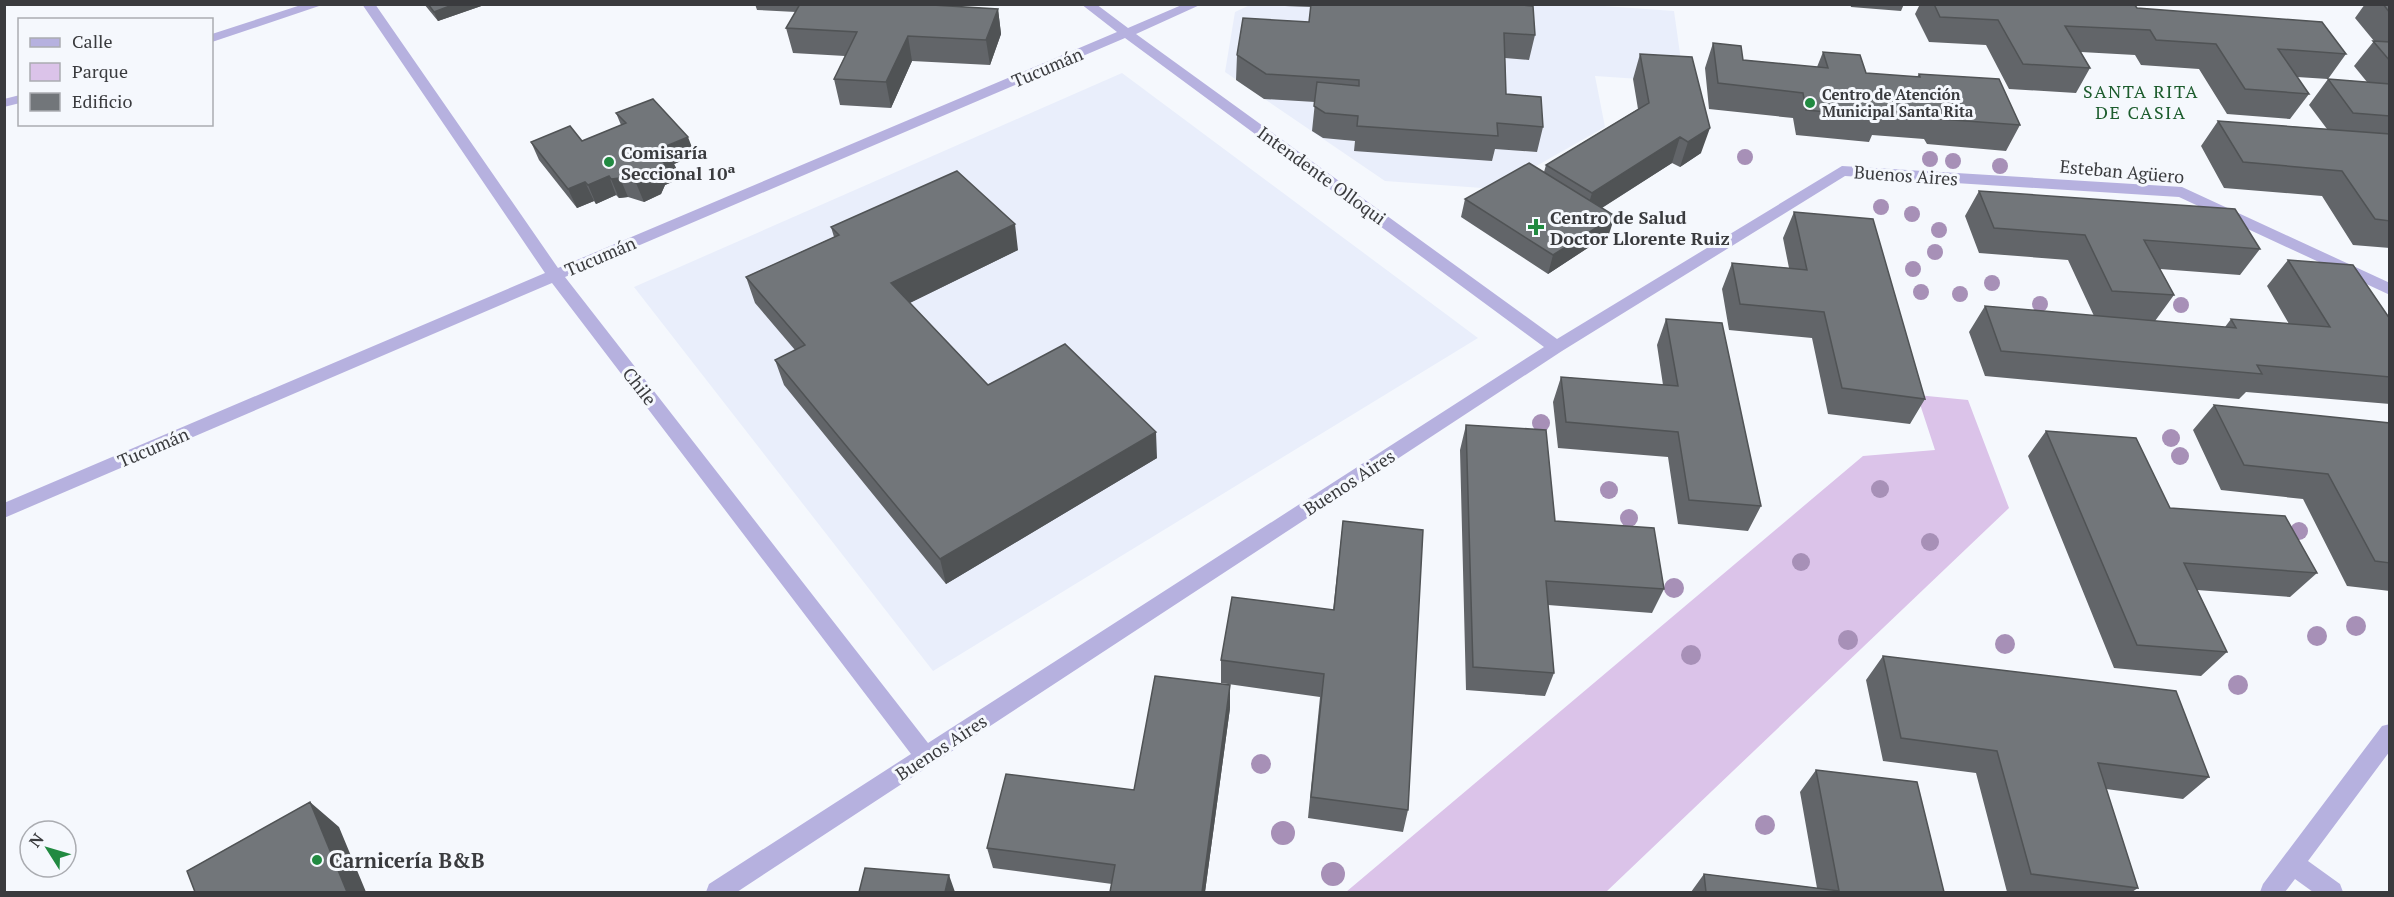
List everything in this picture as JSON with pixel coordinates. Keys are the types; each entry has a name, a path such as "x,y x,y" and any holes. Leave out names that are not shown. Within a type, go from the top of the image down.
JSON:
{"street":[{"path":"213,38 319,4"},
{"name":"Chile","path":"368,4 555,276 926,757"},
{"name":"Intendente Olloqui","path":"1087,4 1556,347"},
{"name":"Tucumán","path":"4,511 1196,4"},
{"name":"Buenos Aires","path":"717,892 1556,347 1842,171 2011,182"},
{"name":"Esteban Agüero","path":"2011,182 2182,192 2390,290"},
{"path":"2271,892 2390,733"},
{"path":"2292,864 2332,892"}],"shaded area":[{"path":"1576,4 1674,11 1684,82 1595,76 1605,127 1496,189 1385,181 1225,72 1235,12 1250,5"},
{"path":"1122,73 1478,338 933,671 634,287"}],"green space":[{"path":"1917,395 1968,400 2009,508 1606,892 1346,892 1863,456 1935,450"}],"building":[{"path":"428,4 455,4 434,12"},
{"path":"800,4 916,4 998,9 986,40 908,36 886,82 834,79 857,32 786,28"},
{"path":"1311,4 1512,4 1533,6 1535,35 1504,33 1506,94 1541,97 1543,127 1497,123 1498,136 1357,126 1358,116 1325,113 1314,106 1317,82 1359,86 1359,80 1266,74 1237,55 1243,18 1309,22"},
{"path":"1934,4 2134,4 2137,8 2322,22 2346,54 2278,49 2309,94 2245,89 2216,44 2156,40 2150,30 2065,26 2090,68 2023,64 1998,20 1940,17"},
{"path":"2383,4 2390,4 2390,13"},
{"path":"2373,41 2390,42 2390,61"},
{"path":"1713,43 1741,46 1743,60 1828,68 1823,52 1860,55 1866,73 1999,79 2020,125 1940,119 1937,114 1878,110 1881,117 1806,110 1803,93 1718,83"},
{"path":"1640,54 1692,57 1710,128 1688,142 1680,137 1592,193 1546,165 1649,103"},
{"path":"2328,79 2390,84 2390,116 2353,113"},
{"name":"Comisaría Seccional 10ª","path":"653,99 688,137 666,146 669,150 657,155 665,164 658,166 654,175 636,183 620,178 611,179 609,176 588,185 585,182 568,189 531,142 570,126 582,141 626,123 616,113"},
{"path":"2218,121 2390,134 2390,221 2375,219 2342,171 2243,162"},
{"name":"Centro de Salud Doctor Llorente Ruiz","path":"1529,163 1615,216 1553,255 1465,199"},
{"path":"957,171 1015,224 891,283 988,385 1065,344 1156,432 940,559 775,360 805,345 746,277 839,235 831,227"},
{"path":"1979,191 2235,209 2260,249 2144,240 2174,295 2112,291 2085,235 1994,228"},
{"path":"1794,212 1873,219 1925,399 1842,388 1824,312 1740,304 1732,263 1807,270"},
{"path":"2288,260 2353,265 2390,319 2390,377 2257,365 2262,374 2001,351 1985,306 2236,328 2231,319 2330,327"},
{"path":"1666,319 1722,323 1761,506 1689,500 1678,432 1566,422 1561,377 1678,386"},
{"path":"2214,405 2390,423 2390,563 2375,561 2328,474 2244,465"},
{"path":"1466,425 1546,430 1555,521 1654,528 1664,589 1546,581 1554,673 1473,667"},
{"path":"2046,431 2136,438 2170,508 2285,516 2317,573 2184,563 2227,652 2137,645"},
{"path":"1343,521 1423,530 1408,810 1311,797 1324,674 1221,660 1232,597 1334,610"},
{"path":"1883,656 2176,691 2209,777 2098,763 2138,888 2031,874 1997,751 1901,738"},
{"path":"1155,676 1230,685 1202,892 1110,892 1115,865 987,848 1006,774 1134,790"},
{"path":"1816,770 1917,782 1944,892 1706,892 1704,874 1839,891"},
{"path":"310,802 347,892 195,892 187,871"},
{"path":"865,868 949,875 945,892 859,892"}],"place":[{"name":"Centro de Atención Municipal Santa Rita","path":"1810,103"},
{"name":"Comisaría Seccional 10ª","path":"609,162"},
{"name":"Centro de Salud Doctor Llorente Ruiz","path":"1536,227"},
{"name":"Carnicería B&B","path":"317,860"}],"district":[{"name":"SANTA RITA DE CASIA","path":"2141,101"}]}
